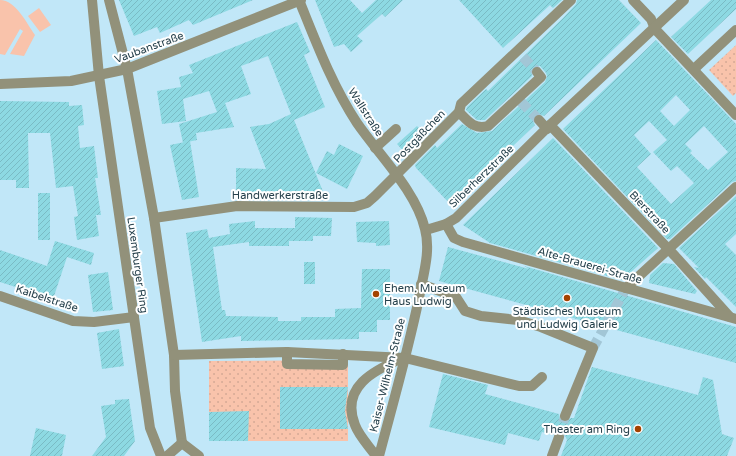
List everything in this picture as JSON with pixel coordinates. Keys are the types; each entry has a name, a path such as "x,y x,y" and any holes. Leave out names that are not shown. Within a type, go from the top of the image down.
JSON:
{"street":[{"name":"Luxemburger Ring","path":"92,0 99,76 150,428 161,456"},
{"name":"Luxemburger Ring","path":"109,0 127,69 154,218 174,355 175,391 182,443"},
{"name":"Vaubanstraße","path":"0,84 71,81 127,69 300,0"},
{"name":"Wallstraße","path":"300,0 324,62 340,95 375,148 416,204 426,230"},
{"name":"Postgäßchen","path":"396,176 459,112 461,104 520,54 571,0"},
{"path":"633,0 651,19 655,29 735,114"},
{"name":"Silberherzstraße","path":"426,230 446,224 456,218 549,127 655,29 684,0"},
{"path":"694,69 736,30"},
{"name":"Postgäßchen","path":"459,112 473,126 480,128 488,126 520,100 541,77 537,72"},
{"path":"539,120 549,127"},
{"name":"Bierstraße","path":"549,127 733,318"},
{"path":"375,148 396,129"},
{"name":"Handwerkerstraße","path":"154,218 237,206 354,207 367,203 396,176"},
{"path":"626,288 736,188"},
{"name":"Alte-Brauerei-Straße","path":"446,224 454,238 463,242 733,318"},
{"name":"Kaiser-Wilhelm-Straße","path":"379,456 405,358 422,284 428,246 426,230"},
{"path":"422,284 456,297 465,311 481,316 518,320 541,327 593,348 565,416"},
{"name":"Kaibelstraße","path":"0,296 73,321 94,322 134,317"},
{"path":"174,355 287,352 343,354 405,358 519,386 532,386 542,377"},
{"path":"376,456 355,427 352,408 353,397 357,388 371,373 405,358"},
{"path":"552,456 559,437"},
{"path":"167,456 182,443 199,456"}],"shaded area":[{"path":"0,0 6,1 16,8 35,35 24,56 10,54 23,31 20,29 5,55 0,54"},
{"path":"39,8 51,25 40,32 28,16"},
{"path":"736,45 736,93 733,96 709,70"},
{"path":"348,360 348,441 209,441 209,361"}],"building":[{"path":"119,0 253,0 193,25 189,20 160,33 157,27 134,36"},
{"path":"315,0 350,0 362,13 376,0 403,0 385,17 382,14 357,36 363,41 351,52 344,44 334,47"},
{"path":"459,0 562,0 553,8 550,5 503,48"},
{"path":"577,0 619,0 641,23 544,116 538,114 534,115 533,121 535,125 451,205 416,168 415,165 435,145 437,148 462,124 477,133 492,131 545,82 547,76 546,73 540,66 536,66 531,70 532,76 485,120 477,120 466,110 467,107 486,89 488,91 563,18 576,4"},
{"path":"711,0 736,0 736,9 688,54 671,37"},
{"path":"297,22 310,52 304,55 325,107 294,120 324,194 236,194 236,168 266,169 250,127 269,124 291,114 268,56 241,66 251,94 225,103 234,127 196,133 197,140 183,143 179,124 217,112 209,91 183,99 186,121 162,124 157,91 181,87 179,77 193,73 189,65"},
{"path":"656,40 736,124 736,181 732,182 670,239 667,239 563,129","holes":["676,95 690,110 674,126 660,111","649,121 667,140 653,152 671,171 677,166 694,183 671,204 637,167 651,154 634,135","704,126 728,152 708,170 690,153 692,151 685,144"]},
{"path":"0,101 69,102 69,106 82,105 84,125 78,126 80,148 94,146 98,178 95,178 101,215 96,215 99,236 77,240 74,217 78,216 73,186 56,188 50,133 28,133 29,188 16,188 16,180 0,180"},
{"path":"417,126 426,136 407,155 397,144"},
{"path":"553,138 658,248 622,280 490,243 463,225"},
{"path":"190,141 199,197 182,200 170,145"},
{"path":"339,144 363,156 347,189 316,173 327,151 334,155"},
{"path":"38,193 50,193 50,240 38,240"},
{"path":"736,196 736,234 725,244 736,255 736,307 706,277 705,279 694,267 699,268 679,248"},
{"path":"295,217 332,218 331,236 313,236 313,241 289,241 289,246 249,246 249,242 213,247 222,310 225,310 226,316 278,317 278,321 301,321 301,317 335,317 335,309 361,308 362,269 390,269 390,320 377,320 377,332 359,332 359,339 241,341 241,336 202,342 186,233 207,229 209,238 230,234 229,224 255,221 255,228 295,228"},
{"path":"389,221 390,245 376,246 376,243 357,242 356,222"},
{"path":"55,241 94,253 91,265 67,257 53,299 0,282 0,250 47,266"},
{"path":"448,247 529,269 524,266 736,327 736,363 439,281"},
{"path":"304,262 315,262 315,284 304,284"},
{"path":"663,263 674,264 697,291 695,294 649,283 650,275"},
{"path":"108,272 113,310 93,312 88,275"},
{"path":"119,329 124,366 102,369 97,333"},
{"path":"592,367 698,395 703,377 713,380 722,434 734,438 727,456 561,456 567,440 564,433 561,431 555,432 553,435 542,432 539,441 508,433 505,445 429,427 443,374 488,385 485,394 559,414 560,420 565,422 571,418 574,418"},
{"path":"280,387 348,387 345,411 348,429 280,429"},
{"path":"129,399 135,441 124,456 92,456 106,437 101,406 115,404 115,400"},
{"path":"249,411 248,441 209,441 209,412"},
{"path":"36,428 66,435 62,456 30,456"}],"tunnel":[{"path":"523,57 537,72"},
{"path":"521,102 539,120"},
{"path":"593,348 626,288"},
{"path":"559,437 565,416"}],"place":[{"name":"Ehem. Museum Haus Ludwig","path":"376,294"},
{"name":"Städtisches Museum und Ludwig Galerie","path":"567,298"},
{"name":"Theater am Ring","path":"638,429"}]}
